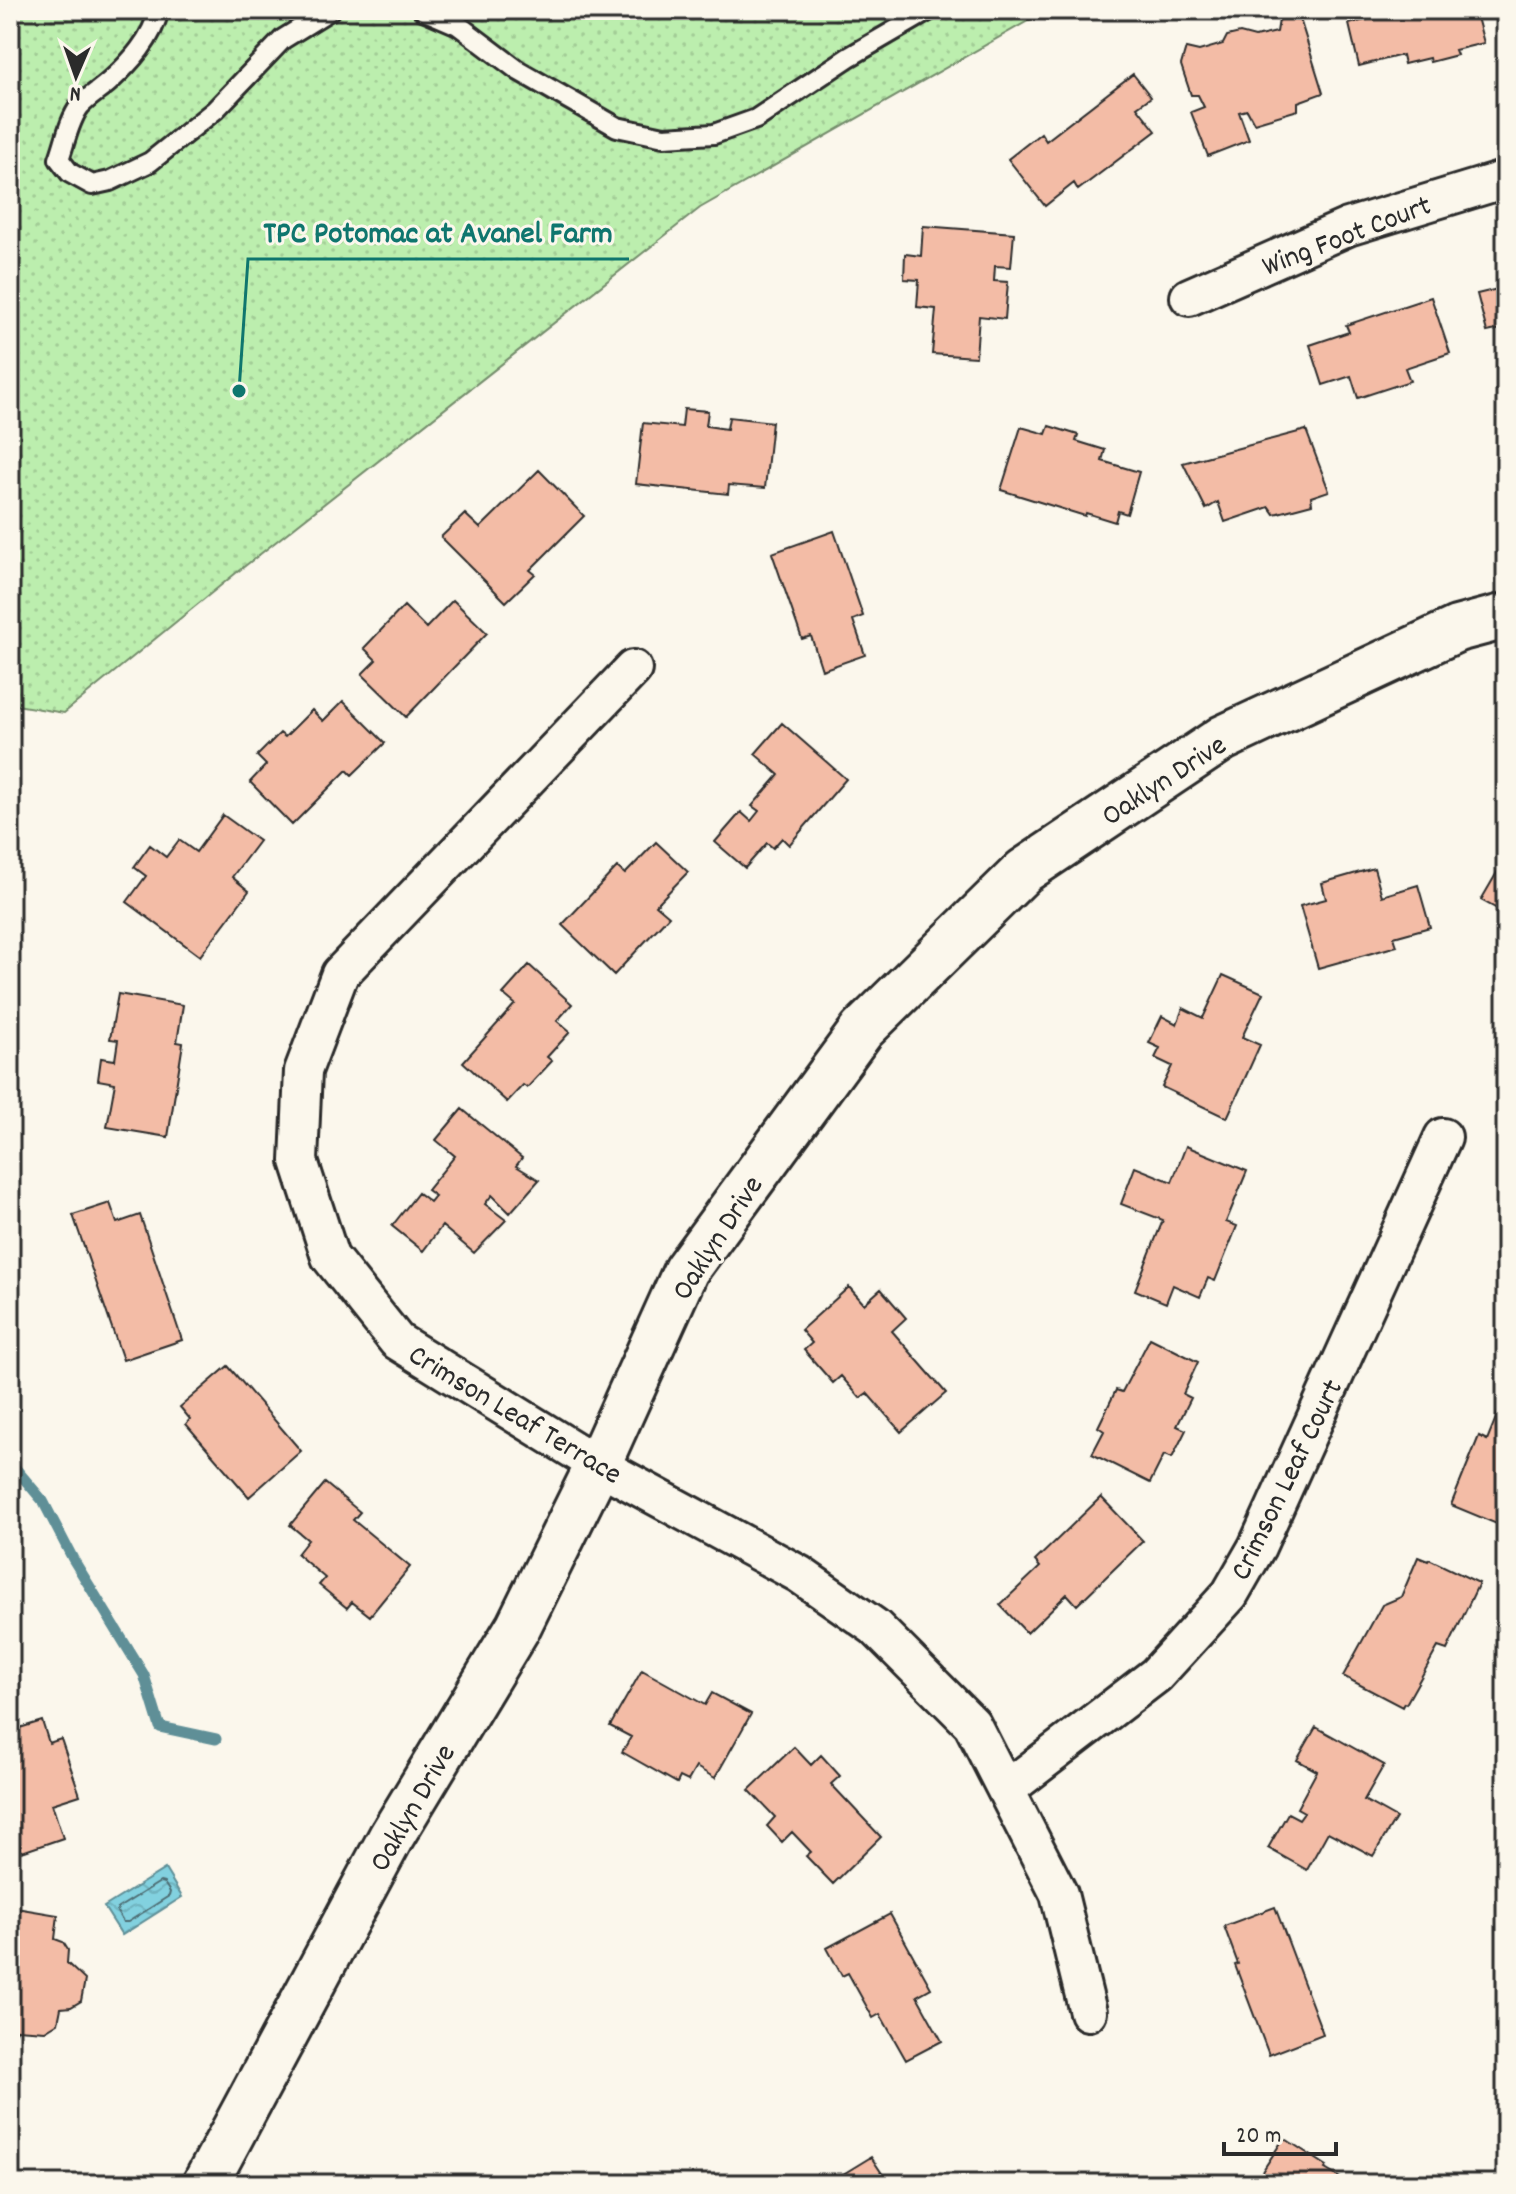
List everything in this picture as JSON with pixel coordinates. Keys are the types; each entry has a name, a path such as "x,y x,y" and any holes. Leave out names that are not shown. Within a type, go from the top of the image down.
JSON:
{"street":[{"name":"Wing Foot Court","path":"1189,297 1348,227 1506,179"},
{"name":"Oaklyn Drive","path":"205,2184 391,1837 518,1627 598,1465 686,1270 862,1030 1024,871 1223,738 1457,629 1506,616"},
{"name":"Crimson Leaf Terrace","path":"633,669 340,974 303,1071 299,1161 330,1257 397,1341 598,1465 799,1574 875,1627 972,1724 1059,1894 1088,2012"},
{"name":"Crimson Leaf Court","path":"1007,1789 1156,1675 1230,1594 1257,1547 1443,1137"}],"lane":[{"path":"159,10 156,25 139,51 79,107 68,133 59,159 70,173 92,185 110,181 150,162 215,110 283,39 330,10"},
{"path":"423,10 458,25 519,71 617,127 664,137 714,134 756,119 849,57 930,10"}],"green space":[{"path":"10,10 1047,10 700,208 236,573 64,713 10,704"}],"water":[{"path":"165,1869 182,1897 122,1935 104,1907"}],"building":[{"path":"1388,10 1475,10 1484,43 1455,50 1457,55 1430,62 1429,58 1404,64 1402,55 1359,66 1349,24 1389,14"},
{"path":"1291,15 1300,19 1323,93 1298,102 1298,110 1254,123 1247,110 1239,112 1249,140 1208,156 1191,112 1204,107 1198,95 1191,95 1181,65 1186,48 1199,51 1223,44 1227,36 1240,33 1255,37 1277,32 1279,20"},
{"path":"1133,74 1151,97 1137,107 1156,131 1078,190 1074,183 1045,206 1008,159 1041,133 1046,141"},
{"path":"923,226 1014,233 1011,267 995,266 994,281 1008,282 1005,319 979,316 976,357 932,354 936,309 917,307 919,280 904,279 905,254 921,256"},
{"path":"1506,287 1506,328 1487,332 1477,294"},
{"path":"1431,297 1450,353 1405,368 1410,381 1358,398 1351,376 1323,385 1310,345 1349,332 1346,325"},
{"path":"684,409 708,411 706,426 727,429 729,417 772,422 765,488 729,485 728,494 636,484 643,423 682,427"},
{"path":"1049,426 1078,435 1076,441 1105,450 1102,461 1139,472 1127,514 1118,511 1115,522 1001,490 1021,427 1046,434"},
{"path":"1306,430 1329,491 1311,497 1312,504 1274,514 1269,507 1225,522 1218,502 1206,509 1183,463"},
{"path":"539,470 584,516 530,570 535,574 506,602 441,537 465,514 480,528"},
{"path":"834,531 863,616 853,620 865,655 822,670 811,636 802,639 772,553"},
{"path":"453,600 487,633 406,717 362,674 376,660 364,648 404,606 426,628"},
{"path":"343,701 385,743 352,775 347,770 292,825 250,782 266,765 257,756 280,733 285,737 312,710 323,721"},
{"path":"782,723 846,779 789,845 782,838 773,848 767,843 745,868 715,842 741,812 751,821 759,811 752,806 779,775 755,754"},
{"path":"223,815 259,841 232,877 249,891 200,956 127,902 146,876 134,867 150,845 166,857 179,840 196,852"},
{"path":"656,842 688,872 656,905 669,916 614,975 562,925 617,867 625,874"},
{"path":"1506,857 1506,920 1496,914 1499,910 1481,900"},
{"path":"1374,868 1382,896 1418,885 1430,927 1394,937 1397,946 1318,968 1300,906 1326,899 1322,883"},
{"path":"529,965 572,1004 557,1021 570,1032 547,1057 552,1061 527,1088 523,1085 507,1102 463,1062 515,1004 503,994"},
{"path":"1223,975 1263,993 1242,1037 1260,1045 1227,1118 1162,1087 1172,1066 1155,1058 1160,1048 1149,1043 1162,1016 1177,1024 1183,1008 1203,1018"},
{"path":"118,994 183,1005 177,1042 183,1043 168,1137 107,1127 115,1083 98,1080 101,1058 115,1060 118,1040 110,1039"},
{"path":"462,1109 522,1158 516,1166 539,1180 510,1213 492,1195 485,1204 506,1220 474,1253 442,1226 423,1251 392,1226 418,1193 430,1202 435,1196 427,1190 455,1156 436,1140"},
{"path":"1186,1146 1247,1171 1226,1222 1237,1226 1215,1281 1208,1278 1200,1297 1173,1285 1166,1303 1135,1290 1163,1220 1121,1204 1135,1167 1172,1182"},
{"path":"110,1203 117,1223 140,1215 182,1340 123,1360 73,1215"},
{"path":"849,1287 864,1304 881,1289 906,1318 892,1331 946,1393 901,1432 867,1393 860,1398 841,1376 833,1383 804,1350 812,1343 801,1330"},
{"path":"1150,1338 1198,1362 1183,1394 1191,1398 1177,1426 1186,1430 1172,1458 1164,1455 1150,1483 1092,1454 1104,1431 1098,1427 1116,1390 1122,1392"},
{"path":"228,1366 301,1451 249,1497 186,1424 190,1419 180,1407"},
{"path":"1506,1393 1504,1527 1451,1505 1479,1436 1487,1440"},
{"path":"325,1483 360,1512 353,1520 410,1567 370,1616 352,1602 347,1608 319,1585 325,1578 297,1554 308,1540 290,1525"},
{"path":"1101,1497 1143,1541 1077,1605 1067,1594 1027,1633 1000,1605 1040,1567 1035,1561"},
{"path":"1418,1557 1429,1559 1479,1583 1447,1650 1438,1647 1402,1707 1343,1676 1382,1605 1401,1597"},
{"path":"642,1670 705,1705 712,1693 751,1714 715,1778 696,1767 688,1781 680,1777 677,1783 622,1752 631,1737 610,1726"},
{"path":"42,1721 49,1743 61,1739 80,1795 52,1804 63,1838 22,1852 10,1815 10,1731"},
{"path":"1316,1727 1384,1765 1364,1800 1396,1818 1373,1856 1328,1832 1307,1870 1268,1848 1288,1813 1299,1819 1304,1812 1297,1808 1317,1771 1297,1760"},
{"path":"794,1747 811,1765 821,1755 840,1776 831,1784 881,1837 833,1884 806,1856 811,1852 792,1832 782,1842 767,1826 775,1817 749,1790"},
{"path":"10,1907 58,1915 55,1939 63,1942 68,1950 67,1963 85,1980 81,2001 61,2008 58,2023 45,2031 17,2029 15,2034 10,2032"},
{"path":"1275,1907 1323,2034 1269,2055 1235,1965 1238,1964 1224,1926"},
{"path":"890,1914 931,1988 917,1996 942,2041 906,2060 880,2014 873,2018 848,1973 842,1976 827,1948"},
{"path":"1284,2138 1327,2166 1325,2169 1350,2184 1254,2184"},
{"path":"871,2157 889,2184 827,2184"}],"waterway":[{"path":"10,1462 43,1501 73,1559 144,1675 160,1727 216,1739"}],"place":[{"name":"TPC Potomac at Avanel Farm","path":"239,391"}]}
